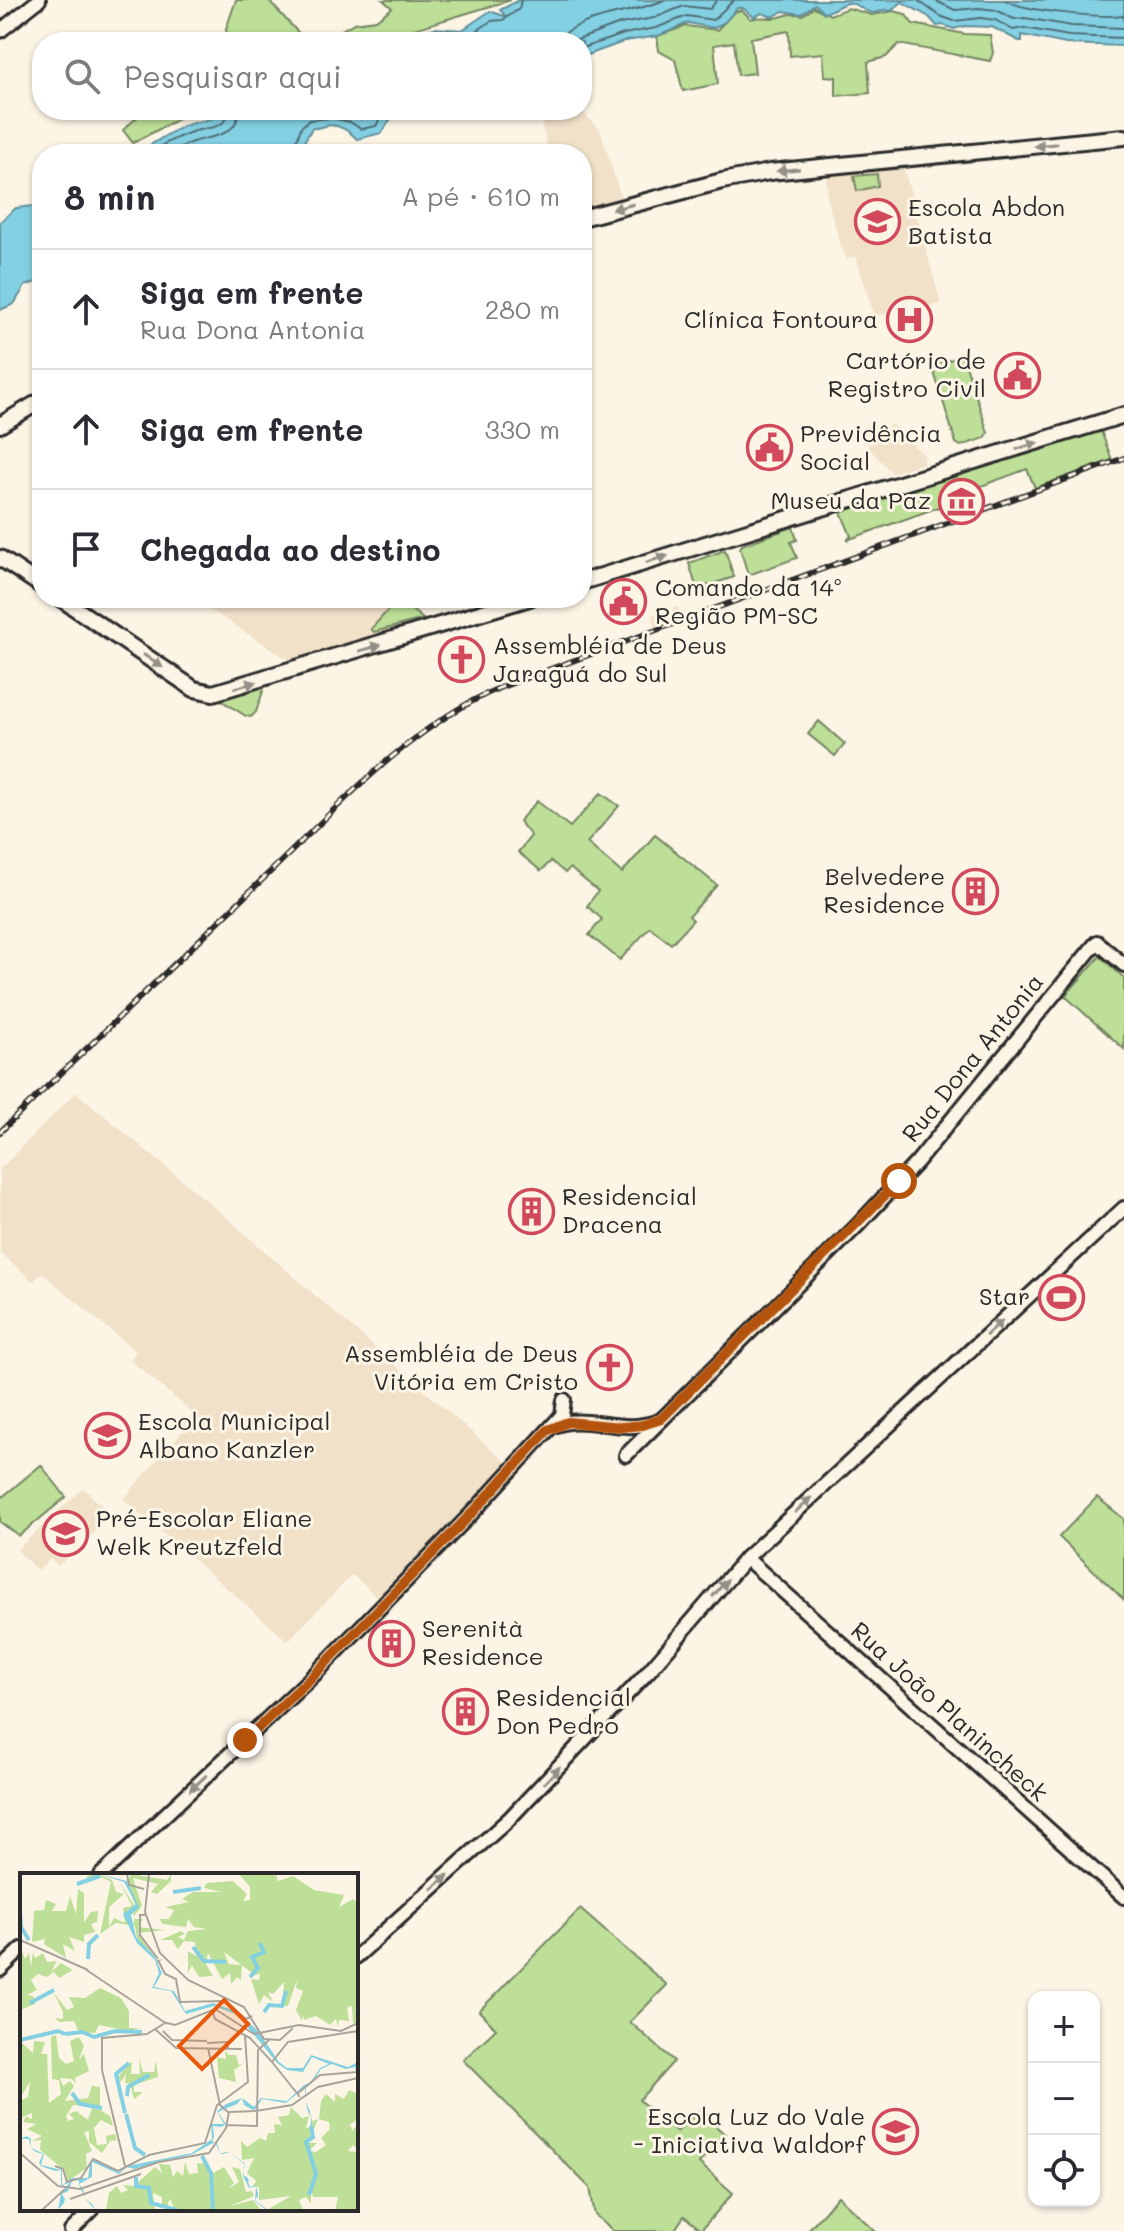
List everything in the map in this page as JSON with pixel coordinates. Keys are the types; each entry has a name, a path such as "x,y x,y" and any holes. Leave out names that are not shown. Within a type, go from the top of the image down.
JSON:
{"highway":[{"path":"592,215 722,181 770,172 1124,137"},
{"path":"0,425 32,406"},
{"path":"592,579 1124,415"},
{"path":"0,558 32,579"},
{"path":"75,608 194,689 205,693 222,692 497,608"}],"main road":[{"path":"0,31 39,0"},
{"name":"Rua Dona Antonia","path":"626,1455 858,1225 917,1162 1097,942 1124,965"},
{"path":"358,1955 509,1819 637,1684 746,1558 1124,1208"},
{"path":"103,1873 315,1674 475,1510 562,1415 564,1400"},
{"path":"548,1430 568,1422 630,1427 661,1419"},
{"name":"Rua João Planincheck","path":"746,1558 1124,1897"},
{"path":"0,1970 20,1951"},
{"path":"71,2231 91,2211"}],"shaded area":[{"path":"540,120 591,120 600,129 622,200 592,208 592,144 546,144"},
{"name":"Escola Abdon Batista","path":"904,168 941,304 874,316 856,256 847,259 841,246 827,198 826,176"},
{"path":"891,424 925,456 923,463 892,473 867,446"},
{"path":"678,607 682,618 655,627 652,615"},
{"path":"208,608 412,608 427,620 289,660"},
{"path":"76,1092 220,1212 507,1463 378,1597 352,1575 288,1641 123,1499 196,1416 130,1360 136,1352 42,1273 33,1281 0,1253 0,1169"},
{"name":"Pré-Escolar Eliane Welk Kreutzfeld","path":"83,1488 112,1515 58,1566 51,1559 37,1571 17,1550"}],"green space":[{"path":"236,0 268,0 298,32 226,32"},
{"path":"383,0 511,0 404,32 338,32 354,23 376,20 392,8"},
{"path":"814,7 830,15 848,8 872,15 894,11 905,14 913,24 965,34 990,35 993,53 990,61 899,44 886,57 868,62 870,93 836,96 836,77 825,76 823,53 790,56 789,31 751,38 755,73 738,75 734,42 714,45 718,84 683,91 675,60 659,51 657,36 686,26 717,30 734,12 742,10 751,19 774,18 789,14 803,15"},
{"path":"134,120 176,120 133,143 123,130"},
{"path":"877,174 878,186 857,191 854,176"},
{"path":"959,357 964,359 988,433 985,438 961,446 956,443 933,369 936,364"},
{"path":"1101,431 1112,460 1035,488 1027,469 949,498 950,503 847,540 851,536 841,512"},
{"path":"793,527 797,540 791,542 797,558 748,575 740,548 742,545"},
{"path":"725,550 734,577 697,589 689,563"},
{"path":"390,608 409,608 423,619 374,632 371,629"},
{"path":"266,682 256,712 251,717 219,699"},
{"path":"819,721 845,744 835,756 808,734"},
{"path":"601,793 619,806 587,843 622,873 655,835 717,885 689,916 693,920 671,944 650,927 620,960 589,935 602,919 587,906 598,891 570,868 565,873 551,861 541,871 518,852 531,836 519,821 537,801 570,827"},
{"path":"1100,956 1124,978 1124,1049 1065,996"},
{"path":"41,1465 66,1497 19,1536 0,1522 0,1499"},
{"path":"1097,1497 1124,1519 1124,1600 1059,1537"},
{"path":"580,1909 667,1985 630,2022 674,2061 639,2100 677,2132 698,2111 725,2134 699,2163 733,2193 701,2230 684,2216 674,2231 613,2231 595,2215 590,2188 463,2060 496,2029 479,2011"},
{"path":"838,2196 875,2231 807,2231"}],"water":[{"path":"519,0 1124,0 1124,46 1066,44 1022,35 1022,41 1019,41 992,27 965,26 954,29 937,26 929,17 902,2 891,11 873,13 848,3 824,13 815,4 801,14 783,11 773,17 762,13 754,17 743,8 737,8 725,22 714,28 688,23 658,36 626,41 592,53 592,32 421,32 434,28 462,30 490,11 507,17 500,10"},
{"path":"390,120 382,133 357,139 347,131 330,125 312,128 303,144 151,144 195,122"},
{"path":"32,206 32,284 25,286 14,304 0,310 0,222 16,208"}],"railway":[{"path":"0,1132 348,796 434,724 499,688 1124,458"}],"place":[{"name":"Escola Abdon Batista","path":"877,222"},
{"name":"Clínica Fontoura","path":"909,320"},
{"name":"Cartório de Registro Civil","path":"1017,375"},
{"name":"Previdência Social","path":"769,448"},
{"name":"Museu da Paz","path":"962,501"},
{"name":"Comando da 14º Região PM-SC","path":"624,602"},
{"name":"Assembléia de Deus Jaraguá do Sul","path":"462,660"},
{"name":"Belvedere Residence","path":"976,891"},
{"name":"Residencial Dracena","path":"531,1211"},
{"name":"Star","path":"1061,1297"},
{"name":"Assembléia de Deus Vitória em Cristo","path":"609,1368"},
{"name":"Escola Municipal Albano Kanzler","path":"107,1436"},
{"name":"Pré-Escolar Eliane Welk Kreutzfeld","path":"65,1533"},
{"name":"Serenità Residence","path":"391,1643"},
{"name":"Residencial Don Pedro","path":"465,1712"},
{"name":"Escola Luz do Vale - Iniciativa Waldorf","path":"896,2131"}],"route":[{"path":"245,1740 315,1674 475,1510 548,1430 568,1422 622,1427 650,1424 661,1419 899,1181"}]}
